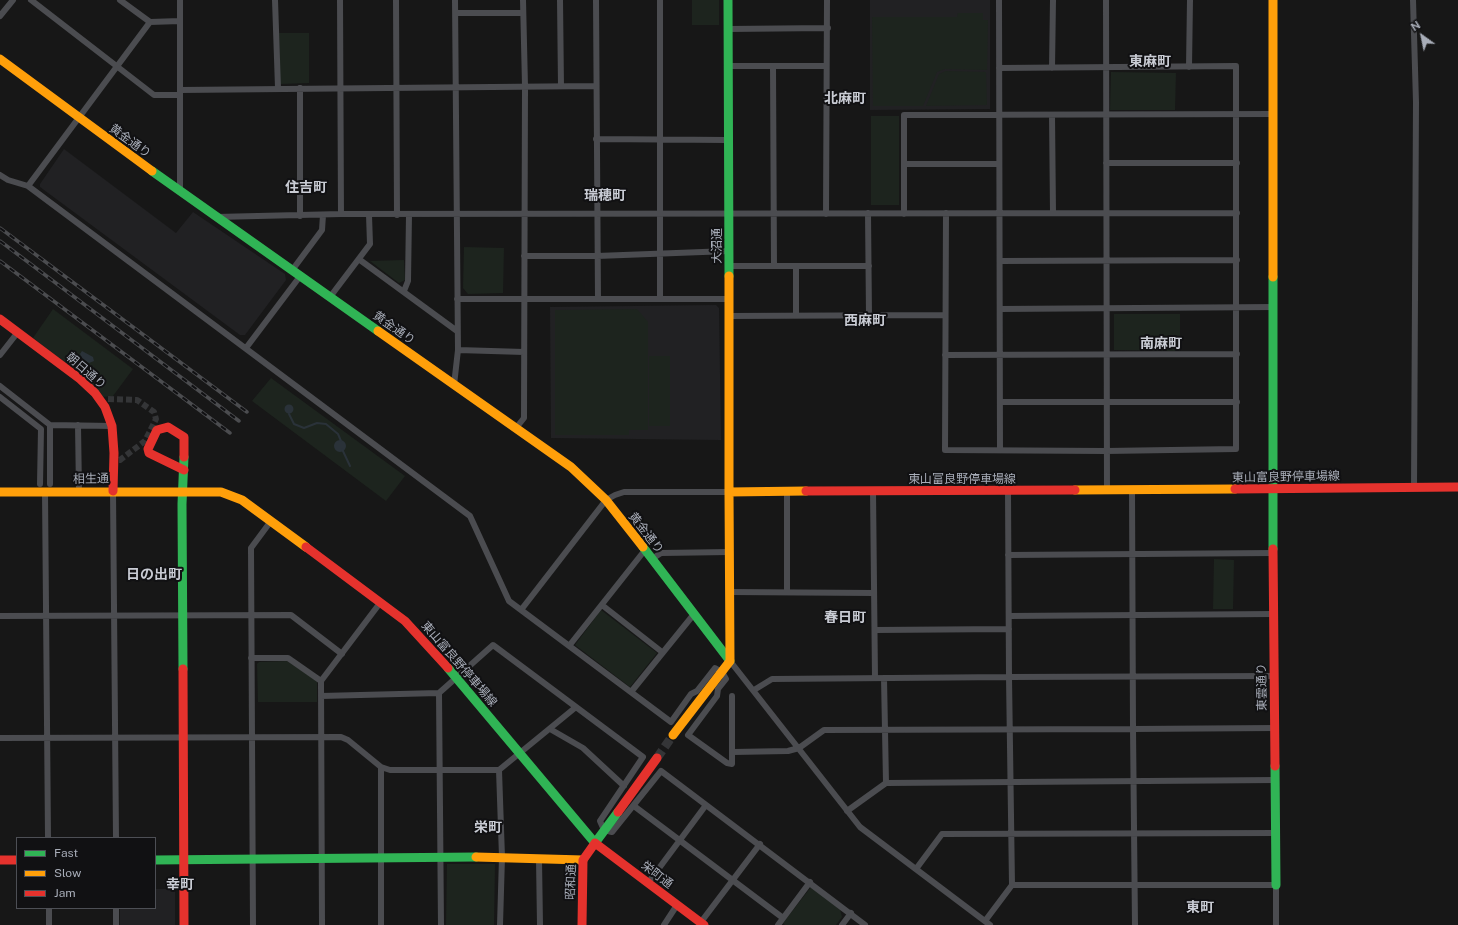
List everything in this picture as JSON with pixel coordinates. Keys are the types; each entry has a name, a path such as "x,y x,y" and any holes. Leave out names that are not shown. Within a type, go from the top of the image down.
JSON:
{"street":[{"path":"0,16 13,0"},
{"path":"31,0 154,94 278,88 596,86"},
{"path":"120,0 150,22 180,21"},
{"path":"180,0 180,192"},
{"path":"275,0 278,88"},
{"path":"340,0 341,214"},
{"path":"396,0 397,216"},
{"path":"454,385 458,350 455,216 457,86 455,0"},
{"path":"516,428 524,418 525,86 523,0"},
{"path":"560,0 561,86"},
{"path":"596,0 596,214 598,299"},
{"path":"660,0 660,298"},
{"name":"大沼通","path":"728,0 727,140 729,214 729,492"},
{"path":"826,214 827,0"},
{"path":"999,0 1000,450"},
{"path":"1052,68 1053,0"},
{"path":"1106,0 1107,490"},
{"path":"1189,67 1190,0"},
{"name":"東雲通り","path":"1273,0 1273,614 1277,833 1276,885"},
{"path":"1413,0 1416,102 1414,488"},
{"path":"456,12 523,13"},
{"path":"28,186 150,22"},
{"path":"728,29 828,28"},
{"name":"黄金通り","path":"0,59 180,192 293,269 330,297 571,467 606,500 730,661"},
{"path":"727,66 826,66"},
{"path":"773,66 774,266"},
{"path":"946,213 945,450 1106,451 1236,449 1236,66 999,68"},
{"path":"300,88 300,216"},
{"path":"1052,114 1053,213"},
{"path":"904,214 904,115 1274,114"},
{"path":"596,139 727,140"},
{"path":"1106,163 1236,163"},
{"path":"904,164 999,164"},
{"path":"0,175 8,180 28,186 470,516 510,601 671,722 691,694 697,691 715,668 722,672 726,679 718,689 717,696 688,735 727,764 732,764 733,752 732,696"},
{"path":"868,213 869,316"},
{"path":"216,217 341,214 369,216 455,216 525,214 1237,213"},
{"path":"293,269 322,230 323,215"},
{"path":"404,292 408,281 409,215"},
{"path":"330,297 360,260 370,244 369,216"},
{"path":"524,256 597,256 729,252"},
{"path":"360,260 457,331"},
{"path":"1000,261 1237,260"},
{"path":"729,266 869,266"},
{"path":"796,267 796,315"},
{"path":"246,348 301,275"},
{"path":"457,299 728,299"},
{"path":"1000,309 1106,307 1274,307"},
{"path":"728,316 946,315"},
{"name":"朝日通り","path":"0,319 95,393 106,407 112,426 114,452 113,491"},
{"path":"0,355 18,332"},
{"path":"458,350 524,352"},
{"path":"946,355 1237,354"},
{"path":"0,386 50,425 112,426"},
{"path":"0,397 41,429 45,487 48,837"},
{"path":"1000,402 1237,402"},
{"path":"45,487 50,425"},
{"path":"78,426 79,491"},
{"path":"184,470 149,453 148,449 157,430 162,427 168,427 184,437 184,470 183,492 184,925"},
{"name":"相生通","path":"0,492 45,487 79,491 183,492"},
{"name":"東山富良野停車場線","path":"729,492 1458,488"},
{"path":"1132,490 1134,925"},
{"path":"113,491 116,837"},
{"path":"787,491 787,592"},
{"path":"873,491 874,630 876,678"},
{"path":"730,661 860,826 987,923 1012,885 1010,834 1008,491"},
{"name":"東山富良野停車場線","path":"183,492 221,492 230,494 271,521 405,621 424,640 456,677 519,755 595,843"},
{"path":"521,610 606,500 624,492 729,492 730,661 673,735"},
{"path":"253,925 251,548 271,521"},
{"path":"569,646 645,550"},
{"path":"652,559 662,553 730,552"},
{"path":"1008,555 1274,553"},
{"path":"730,592 874,593"},
{"path":"322,925 321,681 380,603"},
{"path":"602,605 662,652"},
{"path":"0,616 291,614 342,654"},
{"path":"631,692 694,614"},
{"path":"1009,616 1273,614"},
{"path":"874,630 1009,629"},
{"path":"321,696 439,693 493,645 643,757 600,821 604,830"},
{"path":"251,658 288,658 321,681"},
{"path":"754,690 772,679 1274,676"},
{"path":"884,678 886,783"},
{"path":"439,693 441,925"},
{"path":"0,738 341,737 348,740 381,768 390,770 499,770 576,707"},
{"path":"733,752 788,751 799,748 824,730 1274,728"},
{"path":"550,729 583,748 624,786"},
{"path":"595,843 657,758"},
{"path":"381,768 381,925"},
{"path":"499,770 502,857 500,925"},
{"path":"604,830 612,832 661,771 851,913 862,924"},
{"path":"847,811 886,783 1276,780"},
{"path":"648,883 680,842 706,805"},
{"path":"634,806 783,918"},
{"path":"916,869 942,834 1277,833"},
{"name":"昭和通","path":"582,925 583,860 595,843"},
{"name":"栄町通","path":"595,843 702,924"},
{"path":"702,924 732,880 760,844"},
{"path":"156,860 380,858 440,859 502,857 583,860"},
{"path":"540,859 540,925"},
{"path":"0,860 16,860"},
{"path":"779,925 810,882"},
{"path":"1012,885 1276,885 1276,925"},
{"path":"664,925 677,905"},
{"path":"48,909 48,925"},
{"path":"116,909 116,925"},
{"path":"842,925 851,913"}],"shaded area":[{"path":"692,0 719,0 719,25 692,25"},
{"path":"870,0 990,0 990,109 870,110"},
{"path":"958,13 983,13 983,20 988,20 987,70 945,69 937,72 923,106 873,106 872,17 957,17"},
{"path":"279,33 309,33 309,83 280,84"},
{"path":"946,71 986,72 987,105 926,106 939,74"},
{"path":"1111,72 1176,73 1175,110 1110,110"},
{"path":"871,116 899,116 899,205 871,205"},
{"path":"64,149 176,233 193,212 285,274 286,280 245,335 240,335 40,187 40,184"},
{"path":"464,247 504,248 503,293 468,294 463,288"},
{"path":"404,260 405,280 399,283 370,261"},
{"path":"716,305 719,308 721,440 551,438 550,307"},
{"path":"53,309 133,369 113,396 103,397 83,376 33,338"},
{"path":"637,309 648,322 648,430 629,430 629,435 555,435 555,310"},
{"path":"1114,314 1180,314 1180,351 1114,350"},
{"path":"82,351 93,357 94,361 89,363 82,358 80,354"},
{"path":"649,356 670,356 670,426 649,426"},
{"path":"271,378 405,476 386,501 252,401"},
{"path":"289,404 294,409 289,414 284,409"},
{"path":"340,440 344,442 346,446 344,450 340,452 336,450 334,446 336,442"},
{"path":"1214,559 1234,560 1233,609 1213,609"},
{"path":"601,610 657,653 630,687 575,645"},
{"path":"287,661 317,681 317,702 258,702 257,664 259,662"},
{"path":"447,864 495,864 494,925 446,925"},
{"path":"811,887 840,909 842,917 836,925 785,925 783,923"},
{"path":"156,889 175,889 175,925 120,925 120,909 156,909"}],"waterway":[{"path":"289,414 294,424 304,428 317,423 326,424 338,434 341,441"},
{"path":"342,449 350,466"}],"tunnel":[{"path":"108,399 137,400 154,412 156,419 145,441 120,460 114,460"},
{"path":"657,758 673,735"}],"railway":[{"path":"0,228 247,412"},
{"path":"0,241 239,421"},
{"path":"0,261 230,433"}],"traffic: fast":[{"path":"728,0 729,276"},
{"path":"152,171 378,331"},
{"path":"1273,277 1273,549"},
{"path":"183,669 182,504 184,457"},
{"path":"643,547 730,661"},
{"path":"448,668 595,843 618,812"},
{"path":"1275,766 1276,885"},
{"path":"156,860 476,857"}],"traffic: slow":[{"path":"1273,0 1273,277"},
{"path":"0,59 152,171"},
{"path":"729,276 729,492"},
{"path":"378,331 571,467 606,500 643,547"},
{"path":"1075,490 1235,489"},
{"path":"673,735 730,661 729,492 806,491"},
{"path":"0,492 221,492 242,500 306,547"},
{"path":"476,857 583,860"}],"traffic: jam":[{"path":"0,319 80,379 95,393 105,407 112,426 114,453 113,491"},
{"path":"184,457 184,437 168,427 157,430 148,449 149,453 184,470"},
{"path":"1235,489 1458,487"},
{"path":"806,491 1075,490"},
{"path":"306,547 405,621 448,668"},
{"path":"1273,549 1275,766"},
{"path":"183,669 184,925"},
{"path":"618,812 657,758"},
{"path":"582,925 583,860 595,843 704,925"},
{"path":"0,860 16,860"}],"district":[{"name":"東麻町","path":"1150,62"},
{"name":"北麻町","path":"845,99"},
{"name":"住吉町","path":"306,188"},
{"name":"瑞穂町","path":"605,196"},
{"name":"西麻町","path":"865,321"},
{"name":"南麻町","path":"1161,344"},
{"name":"日の出町","path":"154,575"},
{"name":"春日町","path":"845,618"},
{"name":"栄町","path":"488,828"},
{"name":"幸町","path":"180,885"},
{"name":"東町","path":"1200,908"}]}
